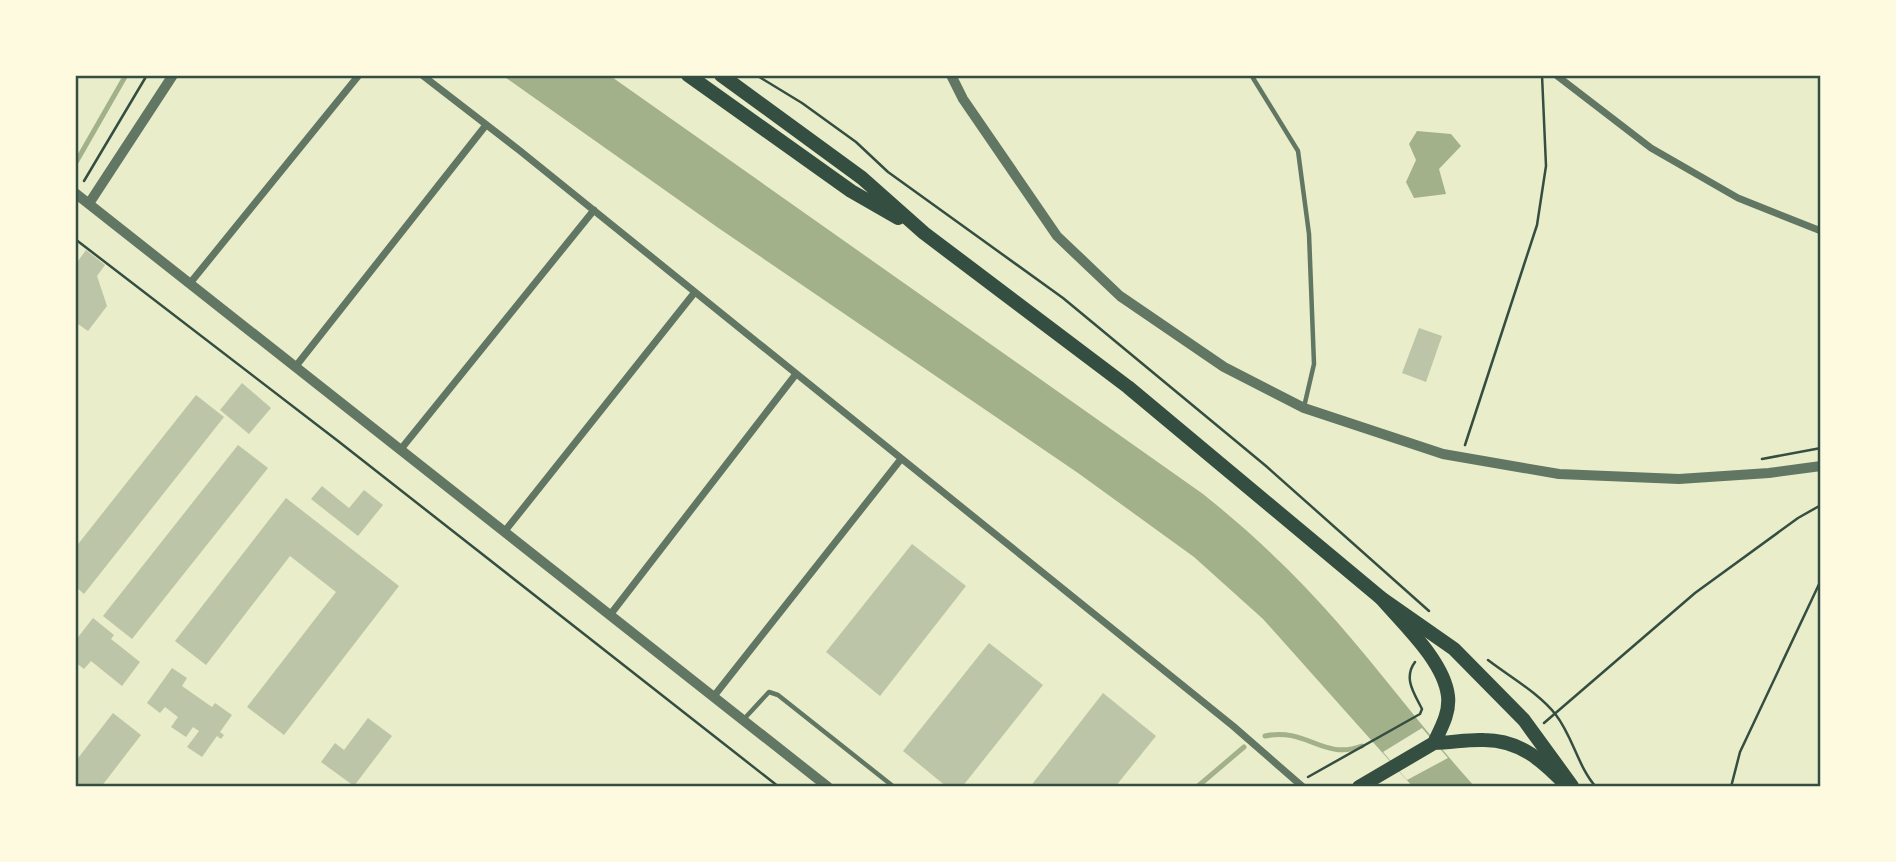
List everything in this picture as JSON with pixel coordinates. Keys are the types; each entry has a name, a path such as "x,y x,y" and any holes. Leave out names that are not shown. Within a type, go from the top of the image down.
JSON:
{"main road":[{"path":"688,75 851,191 924,233"},
{"path":"721,75 862,178 924,233 1128,387 1381,598 1454,649 1533,732 1571,787"},
{"path":"1381,598 1426,650 1441,675 1448,696 1447,714 1434,743"},
{"path":"1359,787 1434,743 1487,739 1513,744 1530,751 1571,787"}],"street":[{"path":"90,202 173,75"},
{"path":"191,282 359,75"},
{"path":"422,75 1233,726 1302,786"},
{"path":"951,75 963,99 1057,236 1111,287 1224,368 1304,408 1443,454 1559,474 1679,479 1769,473 1821,466"},
{"path":"1556,75 1651,148 1738,198 1821,230"},
{"path":"296,366 486,125"},
{"path":"76,193 828,787"},
{"path":"401,449 594,211"},
{"path":"505,531 695,292"},
{"path":"610,615 796,374"},
{"path":"713,696 901,459"}],"lane":[{"path":"1253,78 1298,151 1309,234 1314,364 1304,408"},
{"path":"743,720 769,692 778,695 894,787"}],"path":[{"path":"76,193 146,75"},
{"path":"756,75 802,103 856,142 888,172 1063,298 1266,466 1431,612"},
{"path":"1461,457 1537,225 1546,166 1542,75"},
{"path":"75,239 338,441 779,787"},
{"path":"1754,460 1821,448"},
{"path":"1533,732 1695,593 1798,518 1821,505"},
{"path":"1731,787 1740,752 1821,580"},
{"path":"1483,656 1530,691 1555,714 1596,787"},
{"path":"1302,786 1309,776 1415,718"}],"shaded area":[{"path":"502,75 609,75 1203,494 1290,572 1322,606 1475,787 1413,787 1263,619 1194,557 1078,473 717,227"},
{"path":"1417,131 1451,134 1461,146 1439,169 1446,194 1414,198 1406,182 1416,160 1409,144"}],"pier":[{"path":"1422,728 1448,758 1407,780 1383,752"}],"building":[{"path":"86,250 105,265 97,276 107,306 88,331 75,322 75,265"},
{"path":"1419,328 1442,336 1426,382 1402,373"},
{"path":"242,383 271,408 249,434 220,410"},
{"path":"196,395 224,417 84,594 75,586 75,548"},
{"path":"238,445 268,468 132,639 103,616"},
{"path":"322,486 349,508 364,490 383,505 358,536 311,499"},
{"path":"286,498 399,586 284,735 247,707 336,592 290,556 206,665 175,641"},
{"path":"912,544 966,586 880,696 826,652"},
{"path":"93,618 114,635 111,639 140,662 122,686 91,661 84,669 75,662 75,641"},
{"path":"989,643 1043,685 962,787 947,787 903,751"},
{"path":"172,668 187,678 182,686 212,707 215,703 232,715 220,732 224,735 221,739 217,736 202,757 187,747 199,731 193,727 186,737 171,727 178,717 165,707 160,713 147,703"},
{"path":"1103,693 1156,736 1115,787 1030,787"},
{"path":"113,713 141,735 101,787 75,787 75,762"},
{"path":"368,718 392,736 354,786 321,762 335,743 344,750"}],"waterway":[{"path":"75,164 126,75"},
{"path":"1265,736 1292,736 1336,750 1362,746"},
{"path":"1197,787 1244,747"}]}
